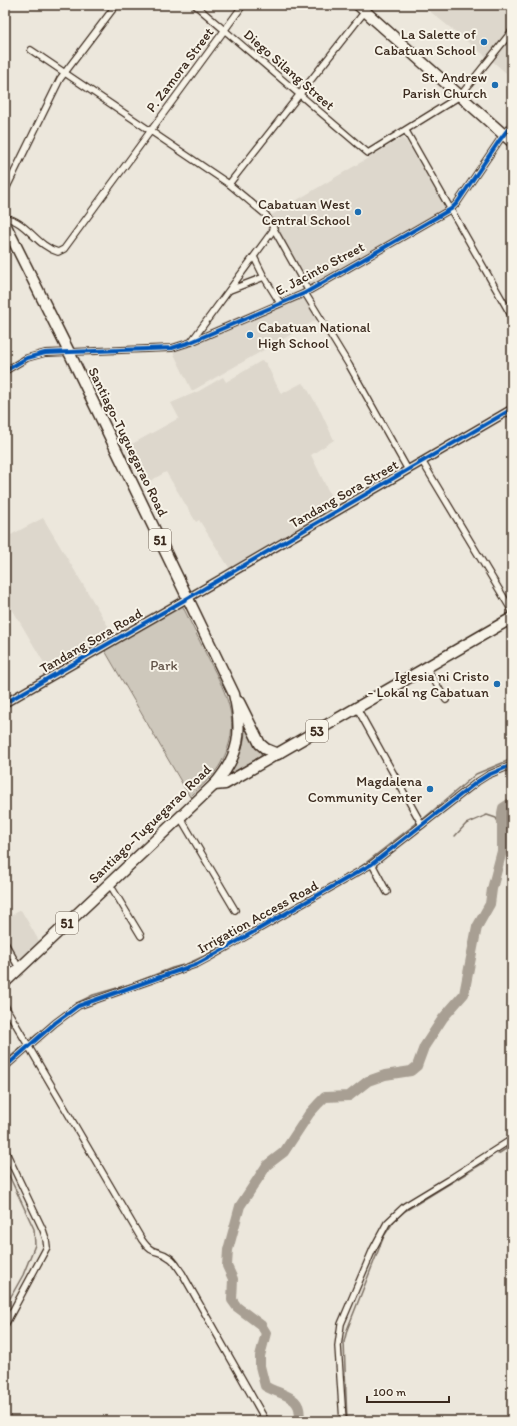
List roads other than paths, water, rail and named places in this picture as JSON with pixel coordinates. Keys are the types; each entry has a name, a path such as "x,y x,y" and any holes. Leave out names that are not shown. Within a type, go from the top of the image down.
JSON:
{"highway":[{"path":"364,7 512,142"},
{"name":"Santiago-Tuguegarao Road","path":"5,224 69,352 234,694 239,718 238,742 230,763 214,785 5,982"},
{"name":"53","path":"214,785 225,784 512,618"},
{"path":"234,694 260,744 266,750 278,754"}],"street":[{"path":"5,192 64,72 116,5"},
{"name":"Diego Silang Street","path":"195,5 368,153 406,131"},
{"name":"P. Zamora Street","path":"5,218 16,220 43,245 51,250 58,252 64,249 243,5"},
{"path":"229,184 300,96 364,7"},
{"path":"512,31 460,96 406,131 512,317"},
{"path":"31,50 229,184 266,215 306,292 408,470"},
{"name":"E. Jacinto Street","path":"5,371 27,358 45,353 167,349 191,342 306,292 451,209 457,203 512,124"},
{"path":"191,342 274,229"},
{"path":"254,257 280,303"},
{"path":"230,290 264,277"},
{"name":"Tandang Sora Street","path":"188,598 512,409"},
{"path":"422,461 512,611"},
{"name":"Tandang Sora Road","path":"5,703 188,598"},
{"path":"426,667 446,700"},
{"path":"356,708 422,825"},
{"name":"Irrigation Access Road","path":"5,1067 54,1023 78,1006 197,964 372,864 483,778 512,765"},
{"path":"180,817 235,910"},
{"path":"372,864 387,892"},
{"path":"109,883 141,936"},
{"path":"5,943 19,968"},
{"path":"5,1006 142,1240 148,1249 168,1256 178,1266 266,1421"},
{"path":"343,1421 338,1346 341,1324 365,1268 387,1223 405,1206 512,1139"},
{"path":"5,1150 43,1230 47,1247 5,1324"}],"waterway":[{"path":"422,820 476,774 512,759"},
{"path":"299,1421 300,1412 295,1401 265,1386 260,1366 260,1356 266,1333 261,1325 237,1307 232,1300 233,1279 227,1266 228,1250 240,1206 267,1165 284,1152 309,1114 325,1097 349,1096 368,1081 385,1075 411,1071 417,1066 424,1047 443,1018 464,994 477,927 490,904 492,889 502,851 503,808 512,802"},
{"path":"455,836 466,824 487,815 496,818 501,826"},
{"path":"354,872 418,822"},
{"path":"31,1039 77,1003 93,995 134,983 172,968 187,964 291,907"},
{"path":"5,1061 23,1046"},
{"path":"498,1154 512,1145"},
{"path":"347,1421 344,1342 347,1330 384,1236 394,1221 405,1211 488,1160"},
{"path":"5,1167 34,1229 35,1245 23,1275 5,1307"}],"place":[{"name":"La Salette of Cabatuan School","path":"484,42"},
{"name":"St. Andrew Parish Church","path":"495,85"},
{"name":"Cabatuan West Central School","path":"358,212"},
{"name":"Cabatuan National High School","path":"250,335"},
{"name":"Iglesia ni Cristo - Lokal ng Cabatuan","path":"497,684"},
{"name":"Magdalena Community Center","path":"430,789"}],"park label":[{"name":"Park","path":"164,665"}]}
